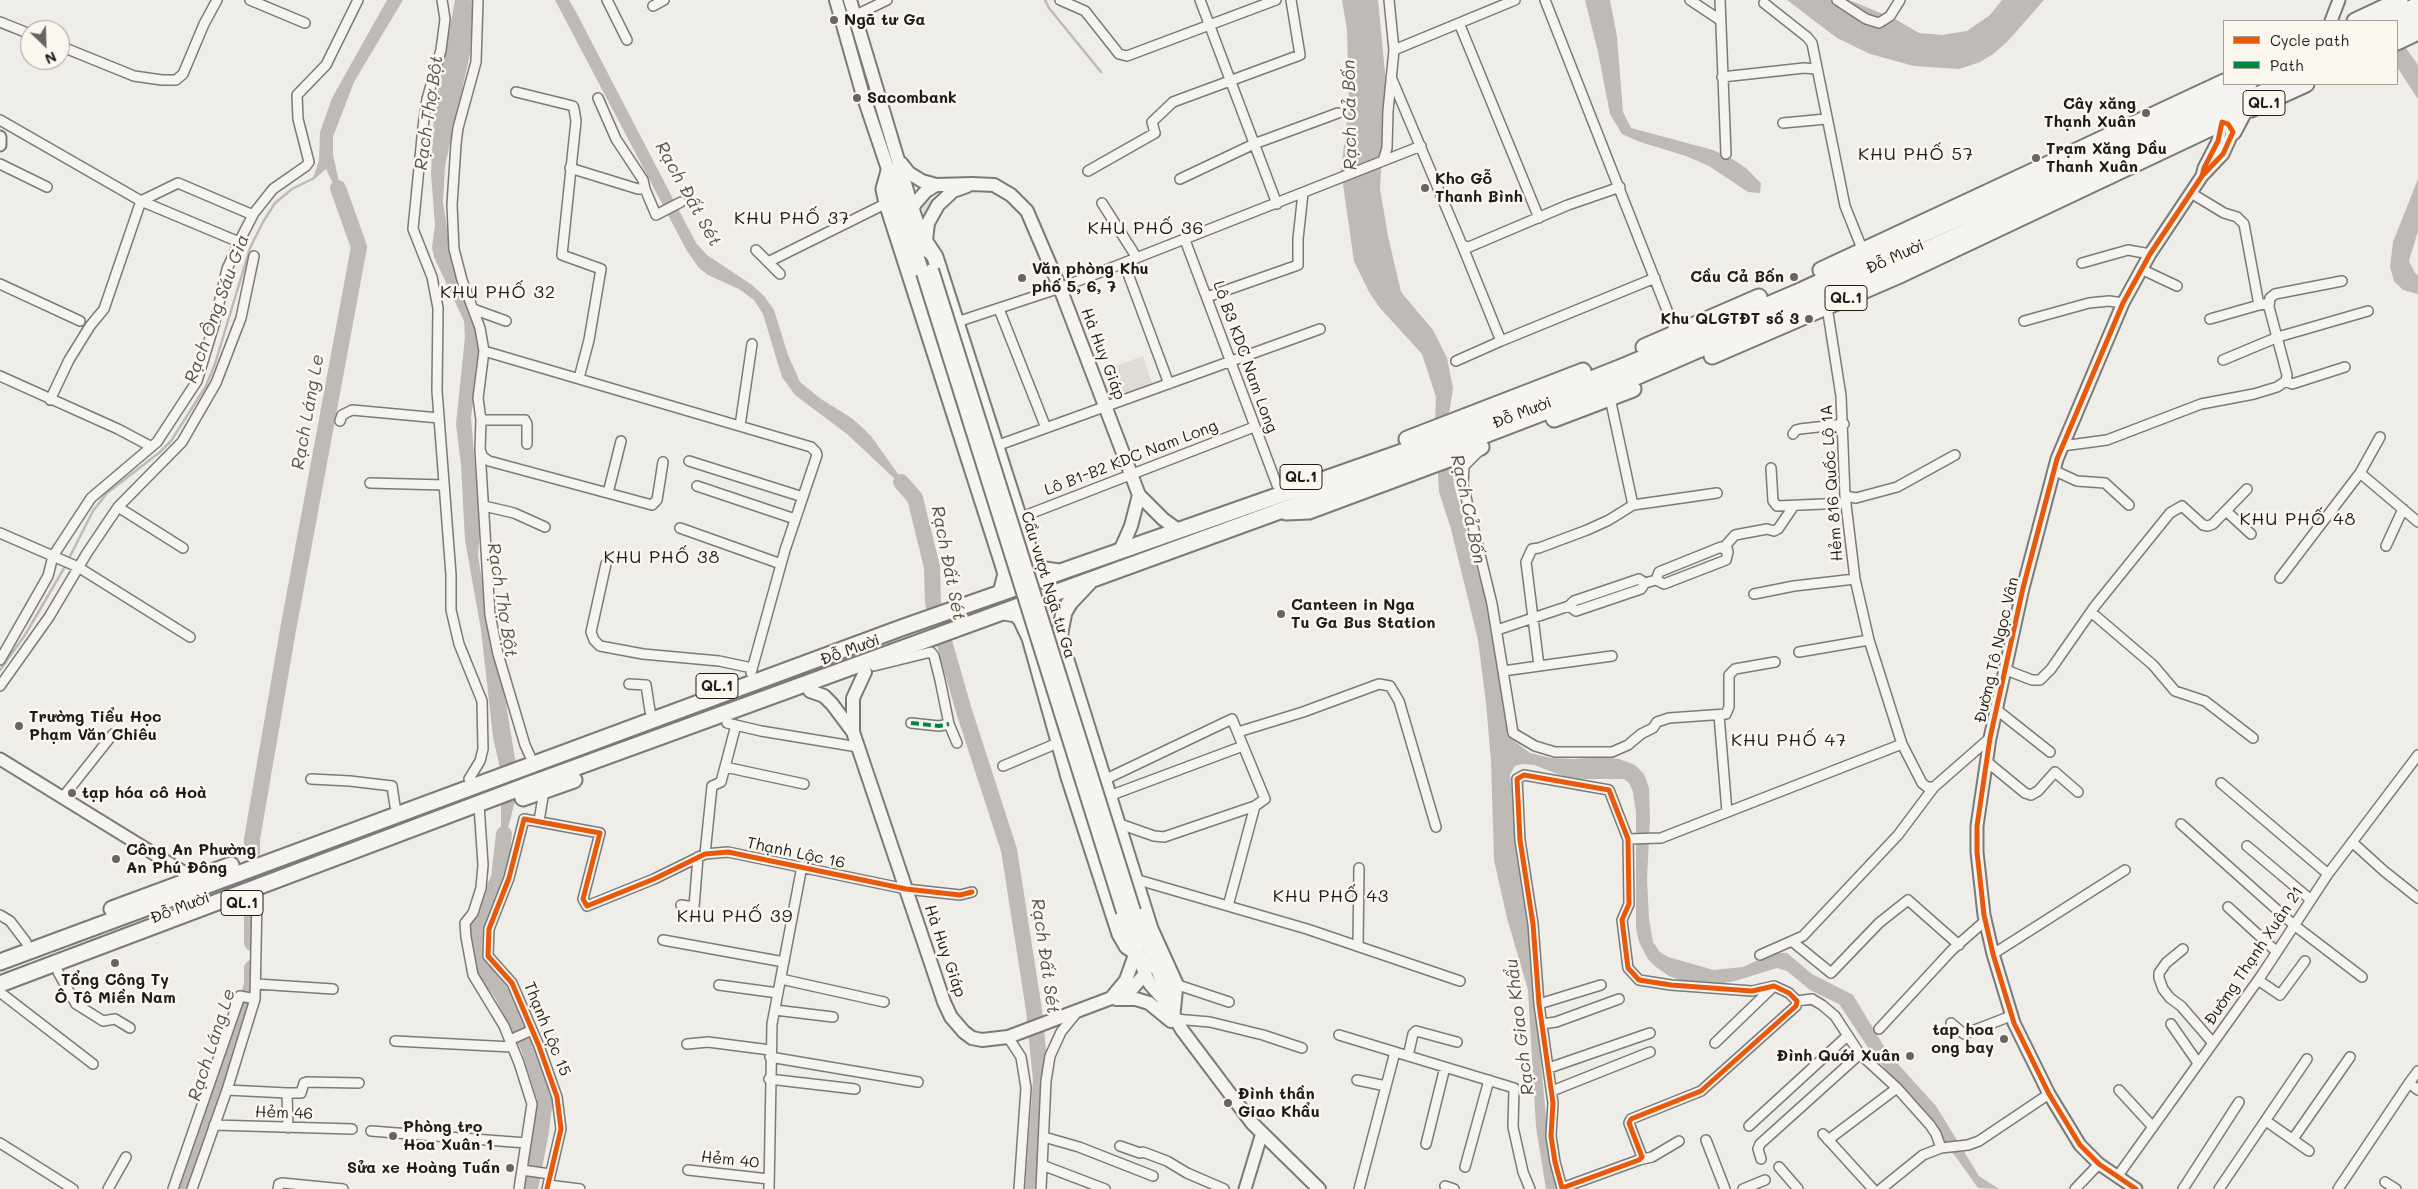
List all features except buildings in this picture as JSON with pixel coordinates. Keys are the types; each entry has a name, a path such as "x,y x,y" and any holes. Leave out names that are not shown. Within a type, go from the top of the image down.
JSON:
{"highway":[{"path":"2399,23 2418,5"},
{"path":"2399,23 2418,20"},
{"name":"Đỗ Mười","path":"2219,111 2223,85"},
{"name":"Đỗ Mười","path":"1457,439 1482,447 1610,398 1827,307 1920,265 2219,111 2250,91 2277,85"},
{"name":"Đỗ Mười","path":"1457,439 1678,338 1863,250 2219,111 2244,112 2304,85"},
{"path":"2244,112 2250,91"},
{"name":"Đỗ Mười","path":"1678,338 2219,111"},
{"name":"Đỗ Mười","path":"1457,439 1631,379 1760,324 1909,258 2219,111"},
{"path":"894,166 884,189 887,203 1006,574 1001,593"},
{"path":"925,242 936,257 1029,550 1039,567 1045,570 1061,572"},
{"name":"QL.1","path":"1178,530 1196,525 1211,510 1270,497 1416,454 1457,439"},
{"name":"QL.1","path":"892,653 1093,578 1270,497 1309,511 1416,454 1457,439"},
{"name":"Đỗ Mười","path":"527,760 752,670 910,615 952,607 1001,593 1178,530"},
{"path":"1002,561 1011,567 1021,565 1028,557 1029,550"},
{"path":"1093,578 1070,602 1064,612 1060,642 1150,929 1175,984 1171,1012"},
{"name":"Đỗ Mười","path":"527,760 901,628 952,607"},
{"path":"1004,612 1016,614 1021,619 1030,638 1060,742 1120,934 1127,946 1143,954"},
{"path":"1030,638 1038,630 1050,628 1060,632"},
{"name":"Đỗ Mười","path":"539,787 732,724 764,708 870,669 892,653"},
{"name":"Đỗ Mười","path":"0,990 481,810 526,797 539,787 892,653"},
{"path":"764,708 783,693"},
{"name":"QL.1","path":"474,780 527,760"},
{"name":"Đỗ Mười","path":"0,962 198,882 395,806 474,780"},
{"name":"Đỗ Mười","path":"0,952 198,882 474,780"},
{"name":"QL.1","path":"481,810 539,787"},
{"name":"Đỗ Mười","path":"0,990 58,972 257,898 481,810"}],"main road":[{"path":"836,0 862,92 894,166 922,181 936,185"},
{"path":"850,0 894,166 928,271"},
{"path":"928,271 925,242 928,223 938,205 953,191 972,184"},
{"path":"908,214 926,191 936,185"},
{"name":"Hà Huy Giáp","path":"936,185 994,185 1011,195 1027,211 1060,288 1139,495 1163,519 1178,530"},
{"path":"908,214 925,242"},
{"name":"Cầu vượt Ngã tư Ga","path":"928,271 1128,911"},
{"path":"1120,551 1131,526 1139,495"},
{"name":"Hà Huy Giáp","path":"853,732 853,698 870,669"},
{"name":"Hà Huy Giáp","path":"810,691 819,693 832,704 853,732 944,1002 956,1025 972,1038 993,1040 1008,1037 1130,991 1139,984 1145,974"},
{"name":"Hà Huy Giáp","path":"1128,911 1143,954 1145,974 1150,984 1228,1093 1262,1134 1319,1189"},
{"path":"1108,1000 1126,980 1143,954"},
{"name":"Hà Huy Giáp","path":"1143,954 1161,979 1171,1012"},
{"name":"Hà Huy Giáp","path":"1108,1000 1136,999 1149,1003 1160,1010 1182,1030"}],"street":[{"path":"70,50 134,76 176,80 183,74 204,24 217,0"},
{"path":"250,0 305,23"},
{"path":"0,660 48,576 55,557 90,498 157,442 197,381 214,325 227,269 239,242 253,216 272,189 309,162 298,120 297,95 326,65 358,0"},
{"path":"442,0 445,18 443,34 423,127 413,229 432,277 438,308 437,391 452,575 451,610 459,644 482,701 483,749 474,780"},
{"path":"478,0 476,62 458,128 452,205 454,249 480,328 484,351 478,398 481,420 480,450 490,615 498,654 525,745 527,760"},
{"path":"608,0 627,40"},
{"path":"653,6 664,0"},
{"path":"854,16 887,0"},
{"path":"1060,0 1085,11 1119,54 1126,56 1276,0"},
{"path":"1200,0 1276,204"},
{"path":"1088,171 1155,134 1152,122 1172,102 1300,55 1291,0"},
{"path":"1379,163 1387,148 1394,50 1388,0"},
{"path":"1394,50 1515,0"},
{"path":"1545,0 1678,338"},
{"path":"1690,0 1720,20"},
{"path":"1720,0 1726,154"},
{"path":"1837,0 1866,19 1880,23 1890,16 1900,0"},
{"path":"2331,20 2339,0"},
{"path":"1764,3 1807,37 1814,50 1816,69 1845,206 1863,250"},
{"path":"0,22 20,30"},
{"path":"1459,23 1539,218"},
{"path":"1722,77 1804,68 1816,69"},
{"path":"1391,77 1501,341"},
{"path":"516,92 573,106 576,121 562,255 601,269 589,340 579,378"},
{"path":"598,98 616,139 643,180 656,214 681,202"},
{"name":"Đường Tô Ngọc Vân","path":"2136,1189 2099,1164 2080,1145 2048,1094 2012,1016 1993,954 1986,920 1977,852 1977,826 1990,738 2023,588 2053,470 2123,303 2150,254 2202,176 2204,168 2218,142 2219,111"},
{"path":"1180,179 1254,144 1338,113"},
{"path":"1783,122 1826,119"},
{"path":"0,120 141,201 239,242"},
{"path":"0,137 0,145"},
{"path":"957,322 1060,288 1421,146"},
{"path":"0,164 47,187"},
{"path":"570,168 638,189 645,189"},
{"path":"50,400 69,360 90,326 104,309 141,201 178,183 253,216"},
{"path":"1462,245 1469,247 1568,205 1620,187"},
{"path":"1207,297 1298,265 1298,239 1303,193"},
{"path":"2191,193 2224,213 2237,217 2244,224 2258,305"},
{"path":"770,261 887,203"},
{"path":"1102,203 1137,258"},
{"name":"Lô B3 KDC Nam Long","path":"1185,240 1254,427 1270,497"},
{"path":"756,250 770,261 780,274"},
{"path":"2082,263 2128,250 2150,254"},
{"path":"0,686 49,617 76,567 118,507 182,442 216,382 241,318 254,256"},
{"path":"1124,263 1169,384"},
{"path":"2141,269 2177,286"},
{"path":"1456,361 1655,278"},
{"path":"2286,381 2287,375 2269,307 2270,298 2274,294 2342,281"},
{"path":"0,284 80,321"},
{"path":"2024,321 2089,303 2109,300 2123,303"},
{"path":"2210,319 2258,305 2265,304 2269,307"},
{"name":"Hẻm 816 Quốc Lộ 1A","path":"1827,307 1838,368 1844,424 1845,500 1855,579 1869,640 1902,744 1922,783 1927,787 1934,787"},
{"path":"473,309 506,322"},
{"path":"999,309 1046,428"},
{"path":"2223,360 2278,337 2368,311"},
{"path":"996,446 1320,329"},
{"path":"740,426 752,344"},
{"path":"484,351 812,447 817,455 781,564 752,670 719,661 643,654 600,646 594,640 591,632 606,564"},
{"path":"2286,381 2292,384 2345,367"},
{"path":"0,376 118,429 150,446"},
{"path":"2062,446 2107,440 2201,404 2254,394 2286,381"},
{"path":"1610,398 1633,505"},
{"path":"340,421 342,415 352,410 439,418"},
{"path":"481,420 525,420 527,424 527,444"},
{"path":"1793,434 1796,430 1800,429 1844,424"},
{"name":"Lô B1-B2 KDC Nam Long","path":"1019,518 1254,427"},
{"path":"2280,578 2360,473 2380,437"},
{"path":"608,493 621,441"},
{"path":"1482,447 1464,466 1463,485 1497,630 1513,733 1535,746 1555,752 1594,754 1612,752 1628,745 1641,734 1653,728 1657,722 1669,718 1719,715 1729,712 1729,675 1735,668 1775,662"},
{"path":"480,450 483,457 490,461 652,505 657,500 663,462"},
{"path":"1771,468 1774,502 1782,508 1856,498 1896,487 1955,455"},
{"path":"689,462 802,498"},
{"path":"2053,470 2077,481 2105,483 2129,505"},
{"path":"2360,473 2418,522"},
{"path":"370,483 444,485"},
{"path":"697,486 796,519"},
{"path":"2006,670 2032,680 2040,680 2051,669 2091,612 2176,508 2182,506 2203,525 2208,526 2226,511 2247,489"},
{"path":"1539,666 1526,558 1532,549 1587,530 1609,520 1633,505 1717,493"},
{"path":"484,506 514,513 545,527"},
{"path":"118,507 183,548"},
{"path":"1497,630 1569,606 1576,611 1641,589 1645,583 1656,580 1664,584 1726,560 1728,552 1726,545 1735,535 1778,529 1794,507"},
{"path":"2386,546 2403,509"},
{"path":"2226,511 2251,534"},
{"path":"680,528 781,564"},
{"path":"0,533 76,567 190,637"},
{"path":"1656,580 1659,572 1721,548 1728,552"},
{"path":"1754,594 1794,586 1855,579"},
{"path":"2091,612 2153,665 2175,691 2205,701 2253,738"},
{"path":"1799,652 1869,640"},
{"path":"870,669 931,652 934,656 949,724 957,743"},
{"path":"1504,671 1612,656"},
{"path":"1238,732 1303,712 1385,683 1390,686 1399,701 1436,827"},
{"path":"629,684 646,685 650,712"},
{"path":"1997,710 2050,752"},
{"path":"1719,715 1727,812"},
{"path":"1104,780 1232,719 1265,799 1255,806 1164,836 1154,836 1117,823"},
{"path":"911,722 939,726 949,724"},
{"path":"681,905 694,907 712,786 721,782 732,724 858,747"},
{"path":"63,798 113,734"},
{"path":"1760,955 1803,936 1898,835 1934,787 1990,738"},
{"path":"1003,766 1060,742"},
{"path":"1629,840 1662,838 1902,744"},
{"path":"1109,796 1243,746"},
{"name":"Đường Thạnh Xuân 21","path":"2117,1177 2258,980 2328,874 2418,755"},
{"path":"0,759 198,882"},
{"path":"1986,760 2025,793 2031,795 2038,791 2055,772 2078,792"},
{"path":"725,767 804,784"},
{"path":"1679,1141 1652,1157 1639,1160 1562,1189 1551,1136 1552,1091 1539,1004 1537,961 1520,840 1517,779 1524,775 1609,790 1629,840 1629,904 1622,920 1628,968 1639,980 1671,985 1752,991 1774,986 1789,993 1797,1001"},
{"path":"311,780 350,781 392,786 395,806"},
{"path":"2221,783 2328,874"},
{"path":"539,787 539,821"},
{"path":"1228,906 1255,806"},
{"path":"481,810 481,888 473,913 465,923 466,937 474,976 504,1026 532,1104 518,1189"},
{"name":"Thạnh Lộc 15","path":"539,821 524,819 509,878 489,929 488,956 512,983 557,1097 561,1128 548,1187"},
{"name":"Thạnh Lộc 16","path":"539,821 600,833 583,899 587,906 654,879 701,856 728,852 906,889 960,895 972,892"},
{"path":"2181,824 2294,925 2362,977"},
{"path":"2352,842 2418,898"},
{"path":"2247,846 2311,900"},
{"name":"Thạnh Lộc 16","path":"769,1189 770,1053 780,979 802,866"},
{"path":"1358,946 1360,868"},
{"path":"1993,954 2125,870"},
{"path":"1135,879 1358,946 1460,981"},
{"path":"192,1189 227,1090 255,999 257,984 257,898"},
{"path":"1793,942 1830,973 1879,923 1908,900 1959,945"},
{"path":"2228,907 2276,952"},
{"path":"0,916 10,921 26,942"},
{"path":"1879,1029 1959,945 1986,920"},
{"path":"662,940 784,962"},
{"path":"2183,949 2166,963 2159,972 2159,978 2163,989 2170,998 2181,1006 2213,1043"},
{"path":"2258,980 2280,996 2305,961"},
{"path":"58,972 76,1004 103,1021 115,1020 130,1028"},
{"path":"780,979 884,1002"},
{"path":"257,984 333,989"},
{"path":"1175,984 1229,1002"},
{"path":"719,985 778,993"},
{"path":"1539,1004 1601,985"},
{"path":"1715,1043 1774,986"},
{"path":"0,990 93,1064"},
{"path":"173,1189 240,996 255,999"},
{"path":"1542,1024 1556,1022 1619,999"},
{"path":"1797,1001 1812,999 1835,1016 1860,1054 1897,1088 1930,1124 1944,1148"},
{"path":"1639,1160 1642,1157 1629,1123 1632,1119 1700,1091 1796,1006 1797,1001"},
{"path":"775,1010 833,1017"},
{"path":"1041,1189 1046,1081 1050,1056 1061,1032 1078,1011"},
{"path":"1171,1012 1263,1035 1302,1048"},
{"path":"1951,1024 1964,1034 2012,1016"},
{"path":"2171,1024 2198,1063"},
{"path":"395,1042 511,1044 532,1030"},
{"path":"1408,1056 1413,1034 1416,1031 1457,1042"},
{"path":"1549,1068 1650,1033"},
{"path":"1339,1035 1514,1088 1515,1096 1512,1107 1513,1127 1523,1172 1530,1189"},
{"path":"1008,1037 1021,1056 1026,1088 1020,1189"},
{"path":"1749,1126 1845,1038 1850,1039"},
{"path":"687,1044 708,1042 918,1082"},
{"path":"1359,1189 1395,1052"},
{"path":"1552,1091 1650,1052"},
{"path":"1760,1158 1758,1149 1760,1144 1860,1054"},
{"path":"2293,1139 2350,1057"},
{"path":"2219,1189 2307,1059"},
{"path":"1426,1144 1445,1067"},
{"path":"2338,1189 2418,1071"},
{"path":"769,1079 855,1089"},
{"path":"1357,1080 1386,1086"},
{"path":"1465,1168 1489,1080"},
{"path":"227,1090 301,1093 306,1082 359,1082"},
{"path":"2409,1083 2418,1090"},
{"path":"1872,1189 1826,1137 1897,1088"},
{"path":"2119,1090 2153,1127"},
{"path":"287,1093 288,1128"},
{"path":"1881,1189 1923,1155 1944,1148 1968,1145 1979,1141 2048,1094"},
{"path":"2184,1189 2239,1102"},
{"path":"2266,1121 2309,1151"},
{"name":"Hẻm 46","path":"214,1125 352,1129"},
{"path":"371,1131 526,1143"},
{"path":"1245,1189 1262,1134"},
{"path":"1044,1137 1079,1147 1153,1176"},
{"path":"1706,1140 1725,1189"},
{"path":"0,1143 73,1189"},
{"path":"1120,1146 1167,1161 1187,1174 1224,1189"},
{"path":"108,1189 126,1157"},
{"path":"2075,1189 2099,1164"},
{"path":"1042,1165 1105,1189"},
{"path":"1779,1167 1798,1189"},
{"path":"522,1170 550,1174"},
{"name":"Hẻm 40","path":"688,1170 769,1179"},
{"path":"1743,1189 1765,1180"},
{"path":"2385,1182 2396,1189"},
{"path":"278,1189 279,1184 282,1183 343,1189"},
{"path":"548,1187 580,1189"}],"shaded area":[{"path":"941,192 936,198 925,222 922,205"},
{"path":"1143,356 1152,383 1112,398 1103,371"}],"water":[{"path":"387,0 403,0 354,82 333,137 333,155 345,208 326,169 312,181 319,160 320,132 332,98"},
{"path":"455,0 473,0 470,54 445,166 443,202 449,242 481,343 471,417 480,530 478,556 486,605 496,642 517,771 515,801 501,855 501,773 493,737 481,630 465,540 461,465 456,424 465,337 464,321 434,257 432,247 435,225 431,174 434,112"},
{"path":"555,0 569,0 575,10 696,243 707,255 752,285 764,296 774,310 788,355 800,382 821,399 853,419 871,436 915,498 847,434 795,395 782,377 763,314 754,300 739,289 708,275 699,268 687,251"},
{"name":"Rạch Cả Bốn","path":"1342,0 1378,0 1386,83 1380,189 1388,236 1401,292 1433,330 1447,358 1453,388 1448,421 1454,485 1496,637 1503,684 1503,708 1510,738 1530,753 1551,758 1599,757 1619,759 1635,765 1644,774 1649,788 1650,819 1647,879 1649,919 1653,942 1660,952 1668,957 1714,970 1743,967 1773,953 1787,953 1812,974 1853,995 1888,1053 1936,1106 1979,1176 1999,1189 1978,1188 1867,1046 1839,1004 1810,990 1787,971 1777,968 1735,981 1712,985 1690,984 1669,976 1656,967 1648,959 1639,942 1636,928 1636,813 1633,792 1629,783 1624,779 1584,779 1563,776 1534,765 1522,764 1515,766 1510,775 1537,961 1537,1017 1549,1151 1558,1189 1546,1189 1536,1127 1528,990 1507,918 1494,860 1491,761 1478,640 1451,529 1439,492 1435,421 1436,397 1422,354 1380,308 1369,292 1354,261 1341,170 1349,104 1347,30"},
{"path":"1585,0 1610,0 1617,37 1623,112 1631,128 1713,150 1732,159 1746,168 1761,183 1760,193 1748,192 1709,166 1686,156 1640,142 1622,134 1610,114 1598,52"},
{"path":"1787,0 1849,0 1895,19 1919,33 1942,35 1967,31 1990,15 2002,0 2044,0 2007,42 1993,54 1980,62 1959,69 1914,66 1870,54 1837,38"},
{"path":"2398,34 2418,65 2418,99 2398,69"},
{"path":"2418,179 2418,231 2409,261 2418,275 2418,294 2403,290 2394,281 2390,267 2393,242"}],"waterway":[{"path":"1045,0 1049,8 1101,72"},
{"name":"Rạch Ông Sáu Gia","path":"0,670 25,635 63,570 93,511 107,493 160,452 171,441 206,386 215,364 250,248 263,222 275,203 292,189 314,178"},
{"name":"Rạch Láng Le","path":"252,852 252,839 288,630 359,247 338,188"},
{"name":"Rạch Đất Sét","path":"901,482 915,498 932,567 933,603 964,711 1009,850 1034,1010 1041,1080 1033,1189"},
{"name":"Rạch Thợ Bột","path":"504,834 499,878 480,920 474,944 481,965 502,994 529,1048 545,1098 530,1189"},
{"name":"Rạch Láng Le","path":"252,908 252,943"},
{"name":"Rạch Láng Le","path":"183,1189 218,1094 252,985 252,968"}],"marked path":[{"path":"911,723 939,726 949,724"}],"cycle path":[{"path":"2136,1189 2099,1164 2080,1145 2049,1094 2014,1023 1993,954 1984,915 1977,852 1977,826 1990,738 2023,588 2057,459 2123,303 2150,254 2202,176 2223,154 2233,132 2228,124 2222,122 2218,141 2204,168 2202,176"},
{"path":"1562,1188 1639,1160 1642,1157 1629,1123 1631,1119 1701,1091 1796,1006 1797,1001 1789,993 1774,986 1752,991 1671,985 1639,980 1628,968 1622,920 1629,904 1628,839 1609,790 1524,775 1517,779 1520,840 1533,924 1539,1004 1553,1103 1551,1136 1562,1189"},
{"path":"547,1189 561,1129 557,1097 539,1046 512,983 488,956 489,929 509,878 524,819 600,833 583,899 587,906 654,879 705,854 728,852 906,889 960,895 972,892"}],"place":[{"name":"Ngã tư Ga","path":"834,20"},
{"name":"Sacombank","path":"857,98"},
{"name":"Cây xăng Thạnh Xuân","path":"2146,113"},
{"name":"Trạm Xăng Dầu Thanh Xuân","path":"2036,158"},
{"name":"Kho Gỗ Thanh Bình","path":"1425,188"},
{"name":"Cầu Cả Bốn","path":"1794,277"},
{"name":"Văn phòng Khu phố 5, 6, 7","path":"1022,278"},
{"name":"Khu QLGTĐT số 3","path":"1809,319"},
{"name":"Canteen in Nga Tu Ga Bus Station","path":"1281,614"},
{"name":"Trường Tiểu Học Phạm Văn Chiêu","path":"19,726"},
{"name":"tạp hóa cô Hoà","path":"72,793"},
{"name":"Công An Phường An Phú Đông","path":"116,859"},
{"name":"Tổng Công Ty Ô Tô Miền Nam","path":"115,963"},
{"name":"tap hoa ong bay","path":"2004,1039"},
{"name":"Đình Quới Xuân","path":"1910,1056"},
{"name":"Đình thần Giao Khẩu","path":"1228,1103"},
{"name":"Phòng trọ Hoa Xuân 1","path":"393,1136"},
{"name":"Sửa xe Hoàng Tuấn","path":"510,1168"}],"district":[{"name":"KHU PHỐ 57","path":"1916,154"},
{"name":"KHU PHỐ 37","path":"792,218"},
{"name":"KHU PHỐ 36","path":"1146,228"},
{"name":"KHU PHỐ 32","path":"498,292"},
{"name":"KHU PHỐ 48","path":"2298,519"},
{"name":"KHU PHỐ 38","path":"662,557"},
{"name":"KHU PHỐ 47","path":"1789,740"},
{"name":"KHU PHỐ 43","path":"1331,896"},
{"name":"KHU PHỐ 39","path":"735,916"}],"water label":[{"name":"Rạch Giao Khẩu","path":"1520,1027"}]}
